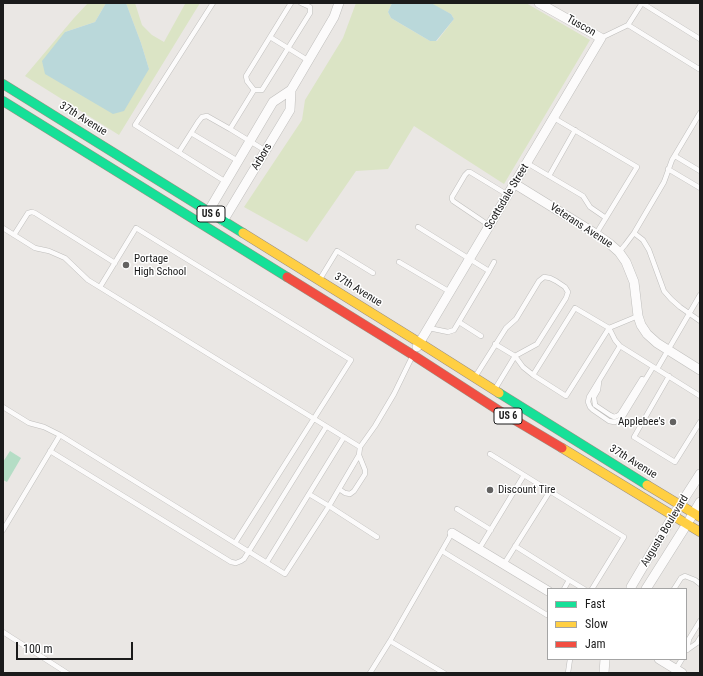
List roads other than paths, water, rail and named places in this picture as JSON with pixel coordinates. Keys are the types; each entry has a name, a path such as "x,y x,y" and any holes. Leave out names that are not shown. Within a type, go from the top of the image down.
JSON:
{"main road":[{"name":"37th Avenue","path":"3,84 474,378 697,515"},
{"name":"US 6","path":"3,101 413,355 498,410 700,532"}],"street":[{"name":"Arbors","path":"208,212 273,102 291,90 334,17 340,3"},
{"name":"Tuscon","path":"539,3 601,38"},
{"name":"Scottsdale Street","path":"413,355 601,38"},
{"name":"Arbors","path":"223,221 290,110 291,90"},
{"name":"Veterans Avenue","path":"515,184 596,234 619,252 626,262 634,282 638,316 647,334 657,343 700,370"},
{"name":"Augusta Boulevard","path":"632,588 673,516 700,474"},
{"name":"Augusta Boulevard","path":"648,588 687,524 697,515 700,502"},
{"path":"452,533 547,590"},
{"path":"604,673 605,660"},
{"path":"661,660 679,671"}],"lane":[{"path":"213,3 135,125 226,182"},
{"path":"254,90 247,81 246,76 291,3"},
{"path":"254,90 262,90 310,13 310,7 301,3"},
{"path":"601,38 628,25 642,3 700,39"},
{"path":"628,25 699,69 700,68"},
{"path":"270,37 309,61"},
{"path":"230,129 254,90"},
{"path":"619,252 634,232 664,182 674,156 700,113"},
{"path":"179,152 202,117 208,116 266,151"},
{"path":"554,118 637,167 596,234"},
{"path":"549,176 575,130"},
{"path":"191,133 238,161"},
{"path":"674,156 700,171"},
{"path":"527,163 583,196 590,207 606,218"},
{"path":"668,169 700,188"},
{"path":"490,226 453,202 452,197 468,172 508,195"},
{"path":"14,235 28,213 32,212 115,263"},
{"path":"418,227 489,271"},
{"path":"3,228 35,248 49,251 65,258 86,278 100,287 360,447"},
{"path":"100,287 136,228 351,360 235,543"},
{"path":"634,232 643,240 649,250 664,291 680,308 700,320"},
{"path":"319,280 337,251 373,273"},
{"path":"399,262 450,292"},
{"path":"429,328 448,332 454,330 494,262"},
{"path":"474,378 506,328 516,319 539,281 544,277 556,281 565,287 568,292 566,298 538,344 515,356 494,390"},
{"path":"620,346 589,396 588,402 593,410 609,421 614,422 622,418 650,372 655,368 668,350 700,295"},
{"path":"534,375 575,308 609,328 620,346 700,396"},
{"path":"495,344 515,356 523,367 566,396 609,328 638,316"},
{"path":"459,322 481,336"},
{"path":"3,407 29,423 44,427 60,435 285,574 329,506 359,455 360,447 376,426 413,355"},
{"path":"669,376 634,437 675,462 700,422"},
{"path":"50,451 231,562 236,563 241,561 249,551 326,427"},
{"path":"3,530 60,435"},
{"path":"266,562 344,438"},
{"path":"490,454 624,537 593,588"},
{"path":"339,489 350,494 354,492 365,474 365,470 359,455"},
{"path":"479,549 524,475"},
{"path":"504,564 550,491"},
{"path":"309,494 377,537"},
{"path":"457,509 491,530"},
{"path":"370,673 452,533"},
{"path":"515,546 582,588"},
{"path":"442,551 547,614"},
{"path":"675,588 680,578 685,576 696,580 700,584"},
{"path":"565,588 569,580"},
{"path":"687,647 689,639 700,621"},
{"path":"3,632 67,673"},
{"path":"687,650 697,643 700,638"},
{"path":"390,641 444,673"},
{"path":"568,673 570,660"},
{"path":"679,671 682,660"}],"water":[{"path":"106,3 126,3 149,69 124,111 113,114 45,74 42,61 65,32 95,22"},
{"path":"392,3 431,3 451,14 454,19 436,41 430,41 391,18 388,12"}],"place":[{"name":"Portage High School","path":"126,265"},
{"name":"Applebee's","path":"673,422"},
{"name":"Discount Tire","path":"490,490"}]}
